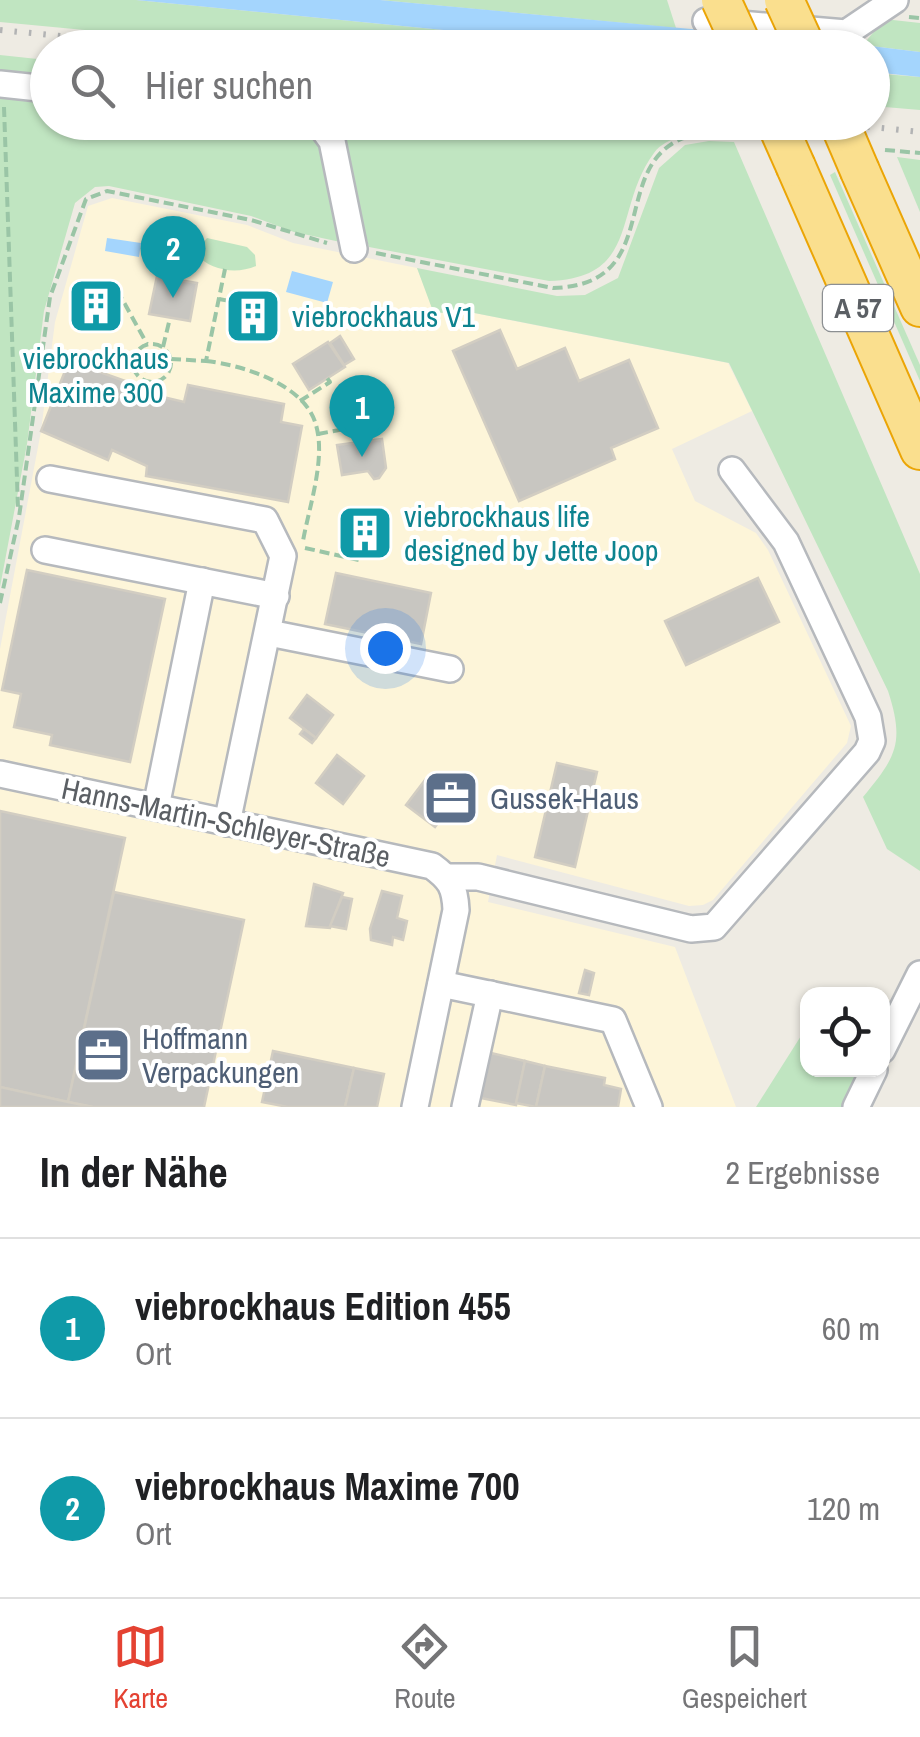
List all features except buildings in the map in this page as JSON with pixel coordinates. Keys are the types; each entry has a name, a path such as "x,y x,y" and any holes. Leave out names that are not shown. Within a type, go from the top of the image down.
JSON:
{"highway":[{"path":"784,0 798,30"},
{"name":"A 57","path":"779,140 796,166 920,450"},
{"name":"A 57","path":"854,140 871,160 920,307"}],"street":[{"path":"850,30 895,0"},
{"path":"714,11 828,30"},
{"path":"2,84 30,87"},
{"path":"331,140 354,249"},
{"name":"Hanns-Martin-Schleyer-Straße","path":"0,774 432,866 448,877 478,876 691,930 714,927 872,742 868,717 786,542 732,470"},
{"path":"50,478 264,520 282,556 227,822"},
{"path":"44,550 276,596"},
{"path":"156,808 202,581"},
{"path":"269,633 450,669"},
{"path":"414,1107 456,910 456,891 448,877"},
{"path":"890,1034 920,974"},
{"path":"441,984 613,1020 649,1107"},
{"path":"466,1107 490,994"},
{"path":"856,1107 871,1077"}],"path":[{"path":"2,84 19,518"},
{"path":"0,603 19,518 50,297 86,199 107,191 251,220 290,236 552,288 574,288 607,272 619,258 652,167 675,142 684,140"},
{"path":"871,160 920,153"},
{"path":"206,361 225,268"},
{"path":"106,294 116,288 147,344"},
{"path":"219,300 240,303"},
{"path":"163,347 170,318"},
{"path":"147,344 163,347 171,359 167,375 152,382"},
{"path":"147,344 133,357 133,367 137,375 152,382"},
{"path":"171,359 206,361 252,371 300,401 314,418 318,434 302,548 358,560 360,553"},
{"path":"300,401 330,382 327,378"},
{"path":"148,400 152,382"},
{"path":"318,434 355,427 358,440"}],"shaded area":[{"path":"112,198 247,225 293,243 417,268 435,314 459,310 728,363 752,411 672,449 695,501 756,533 768,550 851,726 847,743 713,900 703,905 689,906 497,855 488,902 675,947 736,1107 0,1107 0,649 41,431 55,322 88,206"}],"green space":[{"path":"0,0 136,0 444,30 84,30 0,22"},
{"path":"380,0 667,0 676,28"},
{"path":"884,19 920,23 920,52 890,48 890,30 875,30"},
{"path":"0,55 30,58 30,82 0,79"},
{"path":"890,74 920,77 920,110 890,107"},
{"path":"0,91 30,94 30,140 322,140 345,243 294,232 251,216 109,186 95,187 75,203 44,311 27,444 0,587"},
{"path":"673,140 654,153 641,174 612,254 578,277 549,281 369,247 337,141"},
{"path":"734,142 920,574 920,871 887,849 863,797 894,749 896,724 888,691 729,363 459,310 434,314 417,268 557,296 585,295 618,278 659,168 685,145"},
{"path":"897,157 920,160 920,212"},
{"path":"835,172 920,365 920,381 830,175"},
{"path":"207,238 247,247 255,255 256,266 231,270 207,263 195,253"},
{"path":"800,1037 800,1077 862,1077 847,1107 756,1107"}],"water":[{"path":"136,0 380,0 702,30 444,30"},
{"path":"890,48 920,52 920,77 890,74"},
{"path":"107,238 141,243 139,257 105,251"},
{"path":"292,271 333,282 327,303 286,292"}],"railway":[{"path":"0,30 30,33"},
{"path":"890,129 920,132"}],"place":[{"name":"viebrockhaus Maxime 700","path":"173,298"},
{"name":"viebrockhaus Maxime 300","path":"96,306"},
{"name":"viebrockhaus V1","path":"253,316"},
{"name":"viebrockhaus Edition 455","path":"362,457"},
{"name":"viebrockhaus life designed by Jette Joop","path":"365,533"},
{"name":"Gussek-Haus","path":"451,798"},
{"name":"Hoffmann Verpackungen","path":"103,1055"}]}
